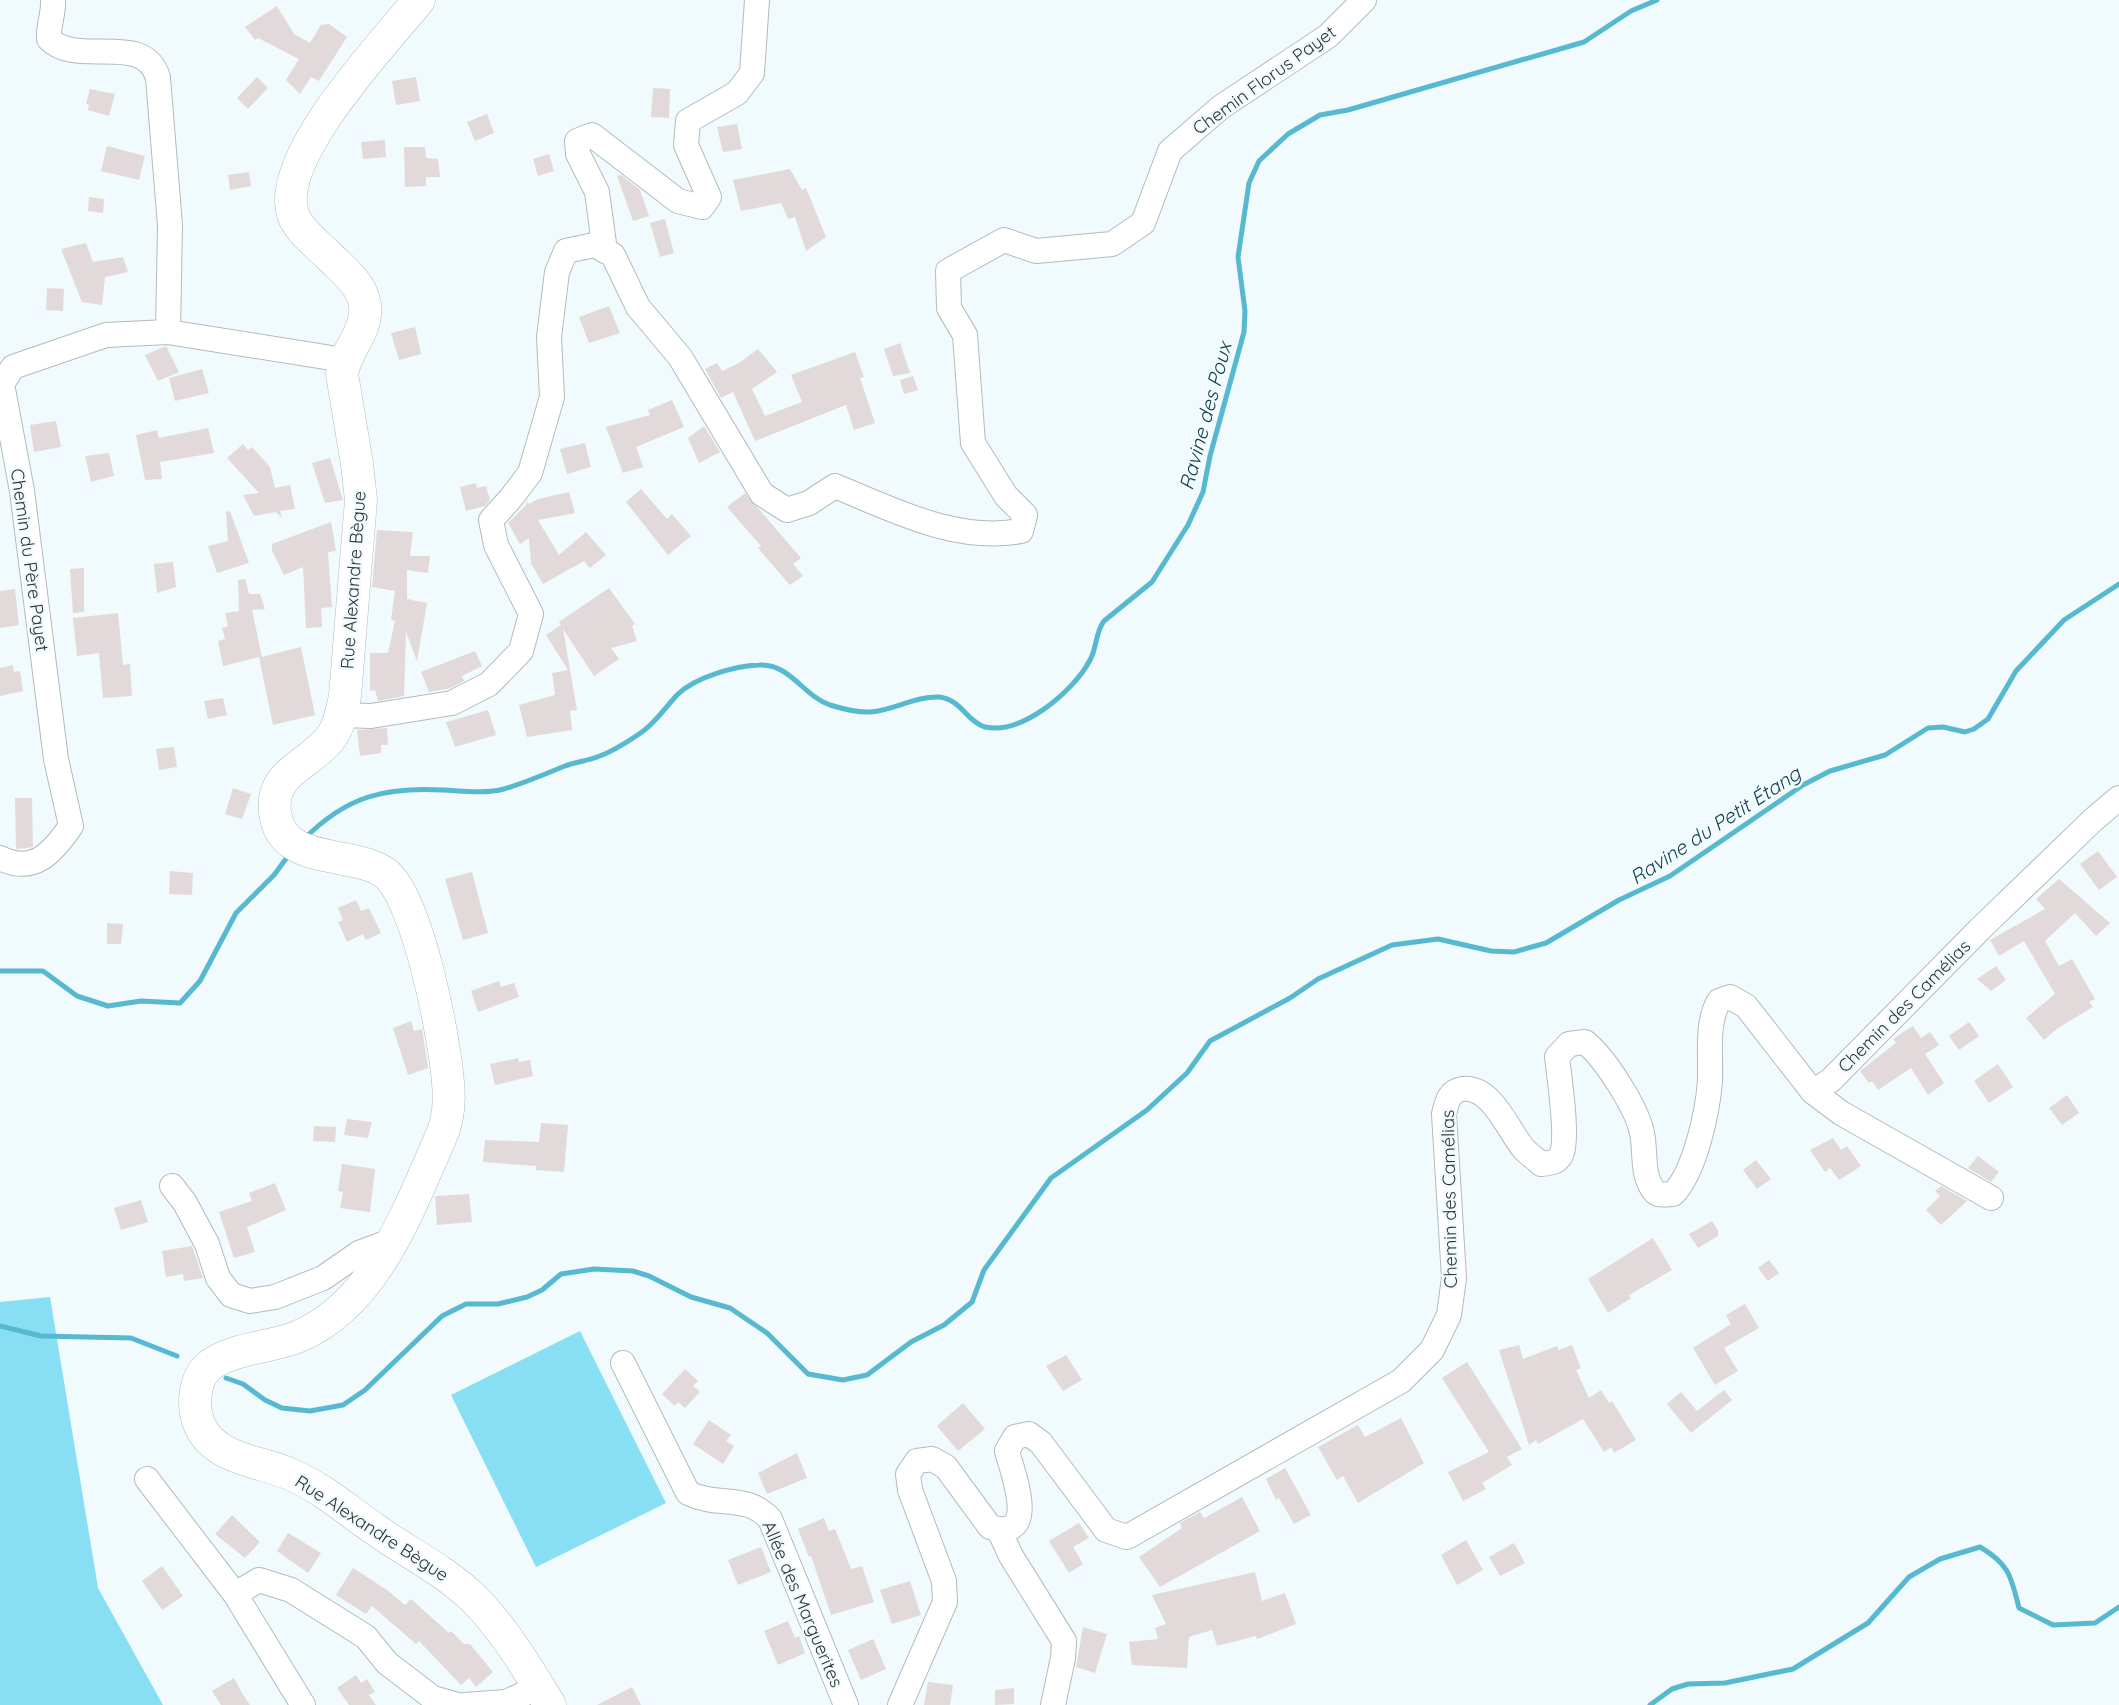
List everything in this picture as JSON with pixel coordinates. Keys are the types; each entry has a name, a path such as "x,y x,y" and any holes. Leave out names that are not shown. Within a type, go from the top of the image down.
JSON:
{"main road":[{"name":"Rue Alexandre Bègue","path":"419,0 328,111 294,179 291,197 293,215 304,231 352,278 363,295 365,316 344,360 343,388 361,500 345,696 341,715 331,738 289,773 275,791 278,827 298,847 369,865 386,874 401,891 411,912 443,1039 448,1110 443,1134 392,1241 364,1286 347,1306 325,1322 297,1337 241,1353 209,1366 198,1381 195,1397 196,1416 201,1430 213,1443 237,1457 290,1473 323,1491 375,1530 447,1576 472,1596 492,1620 544,1696"}],"street":[{"path":"53,0 52,15 48,25 49,39 54,44 67,49 131,53 144,56 155,66 158,78 170,225 168,332"},
{"path":"605,251 597,192 578,154 577,141 592,135 678,201 702,207 709,197 686,145 688,122 737,93 752,73 757,0"},
{"name":"Chemin Florus Payet","path":"605,251 613,255 638,308 680,357 762,494 788,510 809,503 835,486 912,517 963,532 995,536 1021,531 1025,514 1006,496 973,443 965,335 949,308 948,271 1004,240 1036,251 1112,244 1143,223 1170,151 1221,107 1328,36 1365,0"},
{"path":"341,715 371,716 452,703 489,684 522,651 531,614 496,545 491,520 512,498 530,472 552,397 549,337 557,272 566,251 594,245 605,251"},
{"name":"Chemin du Père Payet","path":"0,858 9,863 37,863 57,847 71,826 56,759 22,491 2,384 13,366 106,335 168,332 344,360"},
{"name":"Chemin des Camélias","path":"999,1530 1016,1523 1022,1511 1007,1451 1015,1437 1029,1434 1041,1443 1106,1530 1127,1537 1401,1381 1432,1350 1449,1315 1454,1278 1444,1114 1448,1098 1456,1090 1472,1088 1487,1097 1525,1150 1541,1164 1552,1163 1561,1156 1565,1142 1557,1057 1569,1044 1585,1042 1598,1052 1622,1089 1642,1131 1646,1174 1654,1191 1659,1194 1673,1194 1684,1183 1700,1132 1710,1083 1712,1022 1719,1002 1730,997 1746,1006 1814,1092 1831,1080 1988,921 2119,798"},
{"path":"1814,1092 1841,1113 1991,1198"},
{"path":"172,1186 185,1203 207,1244 219,1278 231,1295 250,1301 275,1297 323,1278 359,1253 392,1241"},
{"name":"Allée des Marguerites","path":"623,1363 688,1493 705,1501 749,1503 770,1520 846,1705"},
{"path":"900,1705 945,1602 944,1581 910,1490 908,1474 917,1461 932,1459 946,1467 990,1527 999,1530 1011,1556 1064,1641 1063,1659 1053,1705"},
{"path":"147,1479 236,1594 303,1705"},
{"path":"236,1594 259,1580 291,1590 366,1637 387,1663 433,1698 458,1705"},
{"path":"465,1705 544,1696"}],"shaded area":[{"path":"50,1297 98,1588 163,1705 0,1705 0,1302"},
{"path":"580,1331 666,1503 536,1567 451,1395"}],"building":[{"path":"277,6 294,34 310,43 321,25 329,24 347,37 319,81 311,77 300,94 286,80 299,59 258,38 255,40 245,27"},
{"path":"257,77 268,88 248,109 237,98"},
{"path":"416,77 420,101 396,105 392,81"},
{"path":"653,88 670,89 669,118 651,117"},
{"path":"90,89 115,94 109,116 88,110 89,105 86,104"},
{"path":"487,114 494,133 475,141 467,122"},
{"path":"737,124 742,149 723,152 717,127"},
{"path":"385,140 386,157 363,159 361,142"},
{"path":"107,146 145,156 139,180 101,171"},
{"path":"404,147 425,147 426,158 438,159 440,177 426,177 426,186 405,187"},
{"path":"549,154 554,171 538,176 533,159"},
{"path":"790,169 802,190 806,188 826,237 806,251 795,217 788,219 781,203 741,211 733,180"},
{"path":"249,172 251,186 230,190 228,175"},
{"path":"621,175 640,190 649,216 633,221 617,176"},
{"path":"89,197 104,199 103,213 88,211"},
{"path":"665,219 674,253 660,257 650,223"},
{"path":"86,243 93,262 123,257 128,272 105,277 102,305 82,302 61,249"},
{"path":"47,288 64,289 63,311 46,310"},
{"path":"609,306 620,333 589,343 579,317"},
{"path":"415,327 421,354 399,360 391,333"},
{"path":"900,343 910,373 893,376 884,349"},
{"path":"166,346 179,372 158,381 145,355"},
{"path":"758,349 777,372 752,389 765,416 802,402 791,375 855,352 864,377 860,378 875,423 854,430 846,405 755,441 733,392 721,398 705,369 717,363 722,371 739,363"},
{"path":"202,369 209,393 175,401 169,378"},
{"path":"913,376 918,390 904,394 900,380"},
{"path":"672,400 684,427 636,447 643,467 623,473 606,427 650,415 648,410"},
{"path":"56,421 61,447 34,452 30,425"},
{"path":"704,426 720,452 699,463 688,438"},
{"path":"208,428 214,453 160,462 162,479 145,480 136,435 157,430 159,438"},
{"path":"585,443 591,467 567,474 560,449"},
{"path":"243,444 248,450 252,447 270,467 275,488 290,485 295,509 280,511 282,518 276,512 254,516 243,495 259,493 227,458"},
{"path":"109,453 114,476 91,482 85,456"},
{"path":"330,458 343,500 325,503 312,463"},
{"path":"476,483 477,488 486,486 490,500 485,506 466,511 460,487"},
{"path":"641,489 667,519 672,514 691,536 668,555 626,502"},
{"path":"569,492 575,513 538,520 559,555 586,532 606,555 590,568 584,561 543,584 531,563 529,538 520,544 508,523 526,505 527,501 529,504 538,499"},
{"path":"745,493 801,558 793,564 803,576 790,585 758,548 761,546 727,507"},
{"path":"230,511 249,563 217,573 208,546 228,541 226,512"},
{"path":"331,522 336,551 328,552 332,607 321,608 322,627 306,628 303,567 284,575 272,551 272,544"},
{"path":"377,530 413,532 410,556 430,556 428,573 407,570 407,599 427,603 417,661 406,632 404,696 378,701 375,690 370,691 370,653 388,653 395,621 391,620 395,591 372,587"},
{"path":"173,562 176,587 157,593 154,564"},
{"path":"84,568 84,612 73,613 70,569"},
{"path":"245,579 249,594 260,594 265,609 252,610 262,657 301,647 315,715 273,725 259,657 223,666 218,641 225,639 222,628 228,626 225,613 239,611 238,580"},
{"path":"609,588 635,624 632,626 637,641 611,648 619,659 594,676 563,629 577,710 570,711 572,730 527,737 519,705 555,695 552,673 568,670 546,635 561,625 559,622"},
{"path":"15,589 19,625 0,628 0,591"},
{"path":"118,613 123,665 130,664 132,696 103,698 99,653 77,656 73,618"},
{"path":"475,651 482,666 462,676 464,681 451,688 429,692 421,672"},
{"path":"13,665 14,672 20,671 23,691 0,696 0,668"},
{"path":"223,698 227,715 208,719 204,701"},
{"path":"488,710 496,735 455,747 446,722"},
{"path":"387,728 388,745 381,745 381,753 360,756 357,730"},
{"path":"174,747 177,767 159,770 156,749"},
{"path":"233,788 251,794 242,819 225,814"},
{"path":"15,798 32,798 33,847 16,849"},
{"path":"2098,851 2117,877 2099,890 2080,864"},
{"path":"170,871 193,873 192,895 169,894"},
{"path":"472,872 488,933 463,940 445,879"},
{"path":"2059,879 2110,923 2096,936 2075,913 2045,941 2059,966 2072,959 2095,999 2089,1002 2093,1007 2058,1028 2044,1040 2026,1018 2055,994 2024,941 1999,956 1990,940 2045,909 2036,899"},
{"path":"356,900 361,911 369,908 381,933 366,940 363,934 347,942 338,922 343,920 338,908"},
{"path":"107,923 123,924 121,944 107,944"},
{"path":"1996,966 2006,980 1991,991 1977,979"},
{"path":"499,981 501,987 514,983 519,997 478,1012 471,991"},
{"path":"411,1021 414,1031 422,1029 428,1068 408,1075 393,1028"},
{"path":"1969,1022 1979,1036 1959,1050 1949,1036"},
{"path":"1913,1026 1921,1038 1930,1032 1939,1045 1925,1054 1944,1083 1928,1095 1911,1068 1878,1090 1872,1081 1869,1083 1860,1071 1896,1043 1893,1039"},
{"path":"518,1058 519,1062 530,1060 533,1076 495,1085 490,1064"},
{"path":"1998,1064 2013,1087 1989,1103 1974,1081"},
{"path":"2067,1095 2079,1113 2062,1125 2049,1108"},
{"path":"347,1119 372,1122 368,1138 344,1135"},
{"path":"541,1123 568,1125 564,1172 536,1170 536,1166 483,1162 485,1140 539,1142"},
{"path":"314,1126 336,1127 335,1142 313,1141"},
{"path":"1833,1138 1841,1150 1847,1146 1861,1166 1839,1180 1830,1168 1825,1172 1810,1150"},
{"path":"1978,1156 1999,1172 1991,1182 1968,1168"},
{"path":"1756,1160 1771,1179 1757,1189 1743,1170"},
{"path":"342,1164 375,1169 370,1212 340,1208 343,1192 338,1191"},
{"path":"275,1183 286,1210 247,1227 255,1252 234,1258 219,1212 252,1201 249,1193"},
{"path":"1941,1186 1967,1201 1941,1225 1926,1210 1940,1196 1935,1191"},
{"path":"469,1194 472,1222 437,1225 435,1196"},
{"path":"141,1200 148,1222 121,1230 114,1208"},
{"path":"1712,1221 1718,1230 1718,1236 1698,1248 1689,1234"},
{"path":"1653,1238 1672,1270 1629,1295 1631,1298 1608,1313 1588,1279"},
{"path":"192,1246 203,1278 184,1281 183,1274 166,1277 162,1251"},
{"path":"1769,1260 1779,1273 1768,1281 1758,1268"},
{"path":"1745,1304 1759,1328 1724,1348 1738,1371 1715,1385 1693,1348 1731,1324 1726,1315"},
{"path":"1519,1345 1523,1359 1557,1346 1559,1350 1572,1345 1581,1368 1576,1370 1589,1398 1601,1390 1609,1403 1612,1401 1636,1440 1614,1453 1611,1447 1604,1452 1583,1419 1538,1444 1536,1440 1529,1445 1499,1350"},
{"path":"1066,1355 1082,1380 1063,1391 1046,1366"},
{"path":"1467,1362 1522,1449 1507,1457 1512,1465 1482,1483 1486,1489 1463,1501 1448,1472 1489,1452 1442,1378"},
{"path":"685,1369 698,1381 693,1386 700,1392 685,1408 678,1402 675,1406 662,1394"},
{"path":"1724,1390 1732,1400 1691,1433 1667,1404 1681,1392 1697,1411"},
{"path":"963,1403 985,1429 958,1451 937,1426"},
{"path":"1401,1418 1424,1463 1358,1503 1343,1476 1337,1480 1318,1447 1358,1425 1365,1437"},
{"path":"709,1420 731,1435 726,1441 734,1446 723,1464 693,1444"},
{"path":"797,1453 807,1478 767,1494 758,1473"},
{"path":"1285,1468 1311,1515 1294,1524 1279,1498 1276,1500 1266,1479"},
{"path":"1242,1497 1260,1531 1160,1587 1139,1557 1182,1528 1180,1523 1200,1512 1204,1518"},
{"path":"232,1515 260,1542 245,1558 215,1534"},
{"path":"824,1518 829,1531 835,1529 851,1569 862,1566 874,1602 831,1615 811,1556 809,1557 798,1529"},
{"path":"1079,1523 1089,1538 1073,1547 1083,1564 1069,1573 1049,1541"},
{"path":"288,1533 321,1553 308,1573 277,1551"},
{"path":"1466,1540 1483,1570 1457,1585 1441,1555"},
{"path":"1514,1543 1525,1563 1500,1576 1489,1557"},
{"path":"761,1547 771,1572 738,1585 728,1560"},
{"path":"162,1566 183,1596 162,1610 142,1581"},
{"path":"353,1568 405,1605 411,1599 449,1633 451,1631 464,1644 470,1644 493,1672 476,1687 469,1678 461,1685 419,1641 416,1644 372,1606 366,1614 336,1595"},
{"path":"1255,1572 1262,1601 1285,1593 1296,1624 1257,1639 1256,1636 1217,1646 1212,1630 1189,1637 1187,1668 1132,1665 1129,1642 1158,1639 1155,1628 1166,1624 1152,1595"},
{"path":"910,1581 921,1615 892,1624 880,1590"},
{"path":"788,1621 795,1638 799,1636 805,1653 778,1665 764,1631"},
{"path":"1083,1627 1107,1634 1095,1673 1076,1667"},
{"path":"873,1639 886,1669 861,1680 848,1650"},
{"path":"356,1675 361,1683 367,1679 375,1692 369,1695 376,1705 349,1705 337,1688"},
{"path":"234,1678 250,1705 221,1705 212,1691"},
{"path":"928,1682 953,1685 950,1705 924,1705"},
{"path":"632,1687 641,1705 597,1705"},
{"path":"1014,1688 1014,1704 995,1705 995,1690"}],"waterway":[{"name":"Ravine des Poux","path":"304,839 336,813 367,797 402,790 422,789 497,791 603,755 626,743 647,728 677,695 694,683 739,668 759,665 779,669 820,701 855,711 880,711 930,697 939,697 953,702 979,724 999,728 1015,724 1045,708 1060,697 1082,672 1092,655 1104,621 1152,582 1188,525 1203,492 1210,456 1244,332 1245,311 1238,257 1249,183 1259,161 1288,134 1320,115 1348,110 1584,42 1631,11 1657,0"},
{"name":"Ravine du Petit Étang","path":"226,1378 243,1384 265,1400 282,1408 310,1411 343,1405 365,1390 442,1316 466,1304 498,1304 527,1297 542,1290 561,1274 594,1269 633,1271 649,1276 691,1297 730,1308 767,1333 808,1374 843,1380 867,1375 911,1342 944,1325 972,1302 984,1270 1051,1178 1147,1110 1187,1073 1210,1041 1290,998 1318,979 1392,945 1438,939 1491,951 1514,952 1546,943 1619,900 1670,876 1803,785 1830,771 1885,755 1928,728 1943,727 1965,732 1974,729 1988,719 2016,671 2064,620 2119,584"},
{"name":"Ravine des Poux","path":"0,971 43,971 77,996 108,1006 141,1001 180,1003 200,981 236,913 274,875 291,852"},
{"name":"Ravine du Petit Étang","path":"0,1326 41,1336 131,1338 177,1356"},
{"path":"1650,1705 1672,1689 1688,1684 1725,1683 1793,1669 1868,1623 1909,1577 1940,1559 1980,1547 2003,1565 2014,1587 2019,1608 2053,1625 2095,1623 2119,1607"}]}
